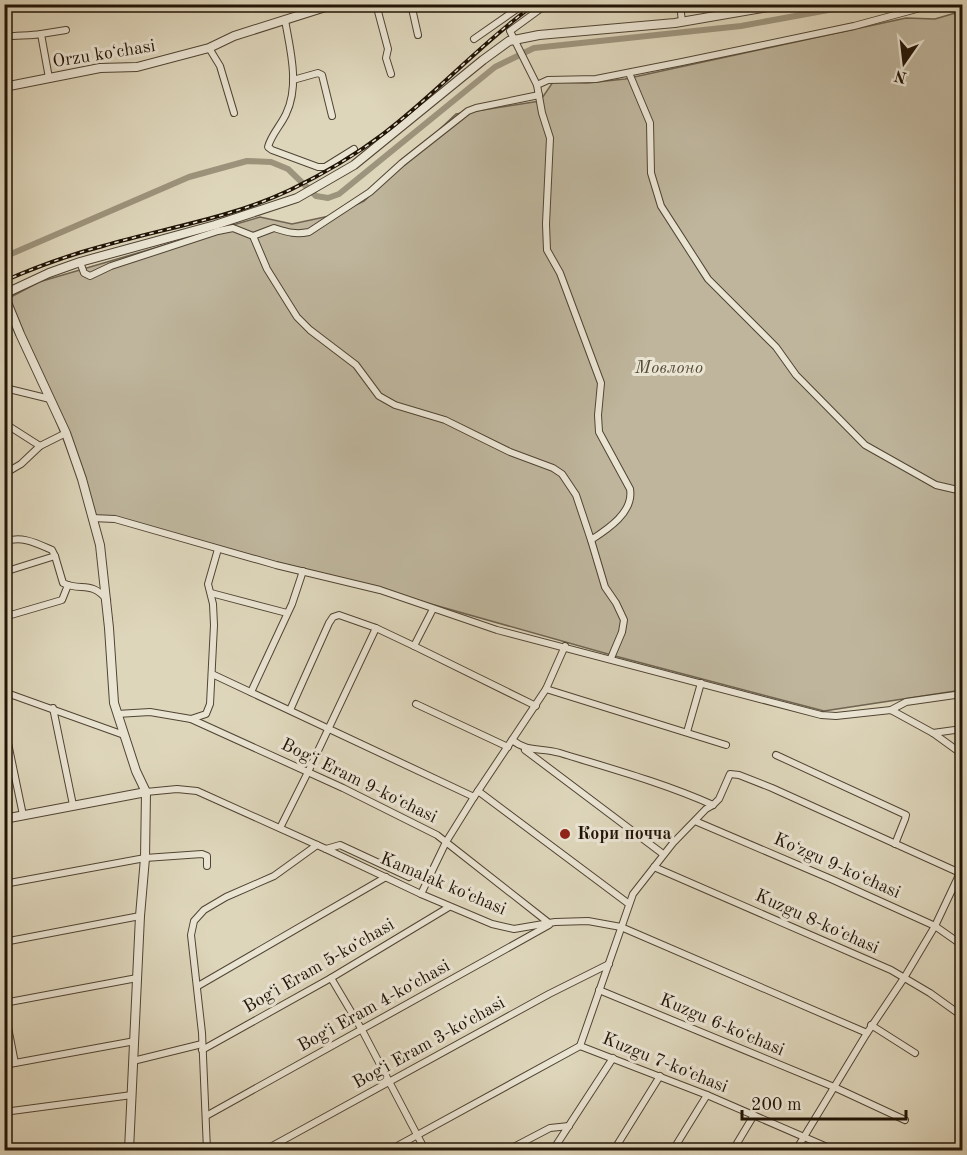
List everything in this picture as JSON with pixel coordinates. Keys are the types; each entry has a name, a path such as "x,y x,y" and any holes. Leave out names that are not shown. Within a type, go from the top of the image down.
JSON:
{"street":[{"name":"Orzu koʻchasi","path":"4,87 100,68 137,67 209,48 234,36 285,20 307,8 335,4"},
{"path":"376,4 388,49 386,58 392,74"},
{"path":"411,4 418,35"},
{"path":"474,39 524,4"},
{"path":"547,4 510,31 537,85 542,113 550,138 547,250 560,273 602,383 598,415 599,432 630,489 631,495 627,508 617,520 591,540"},
{"path":"680,4 682,22"},
{"path":"129,1150 140,916 145,858 146,792 114,703 107,600 100,545 82,479 66,433 4,295 49,273 80,262 215,225 297,198 354,165 501,46 550,34 682,22 785,4"},
{"path":"537,85 548,80 596,79 628,73 854,26 935,4"},
{"path":"285,20 293,80 291,98 287,113 268,144 270,149 318,167 325,167 354,149"},
{"path":"4,37 20,34 32,36 66,30"},
{"path":"41,34 49,78"},
{"path":"209,48 220,66 234,112"},
{"path":"293,80 318,73 322,75 332,116"},
{"path":"628,73 650,123 651,173 660,206 708,279 776,347 796,375 865,445 936,486 963,491"},
{"path":"80,262 84,273 90,276 111,266 218,231 233,228 253,236 273,228 288,233 309,232 370,192 409,156 468,111 539,95"},
{"path":"253,236 267,269 297,317 310,330 356,365 379,396 395,405 445,420 510,452 553,468 562,474 576,495 605,587 624,620 622,632 611,658"},
{"path":"4,388 50,399"},
{"path":"4,423 40,446"},
{"path":"4,474 21,464 40,446 66,433"},
{"path":"92,518 115,519 303,572 380,590 497,630 611,658 821,715 836,716 891,710 906,702 963,694"},
{"path":"4,542 16,538 24,539 52,550 62,580 68,585 94,588 107,600"},
{"path":"191,719 202,716 209,710 214,625 209,579 218,549"},
{"path":"4,572 55,556"},
{"path":"251,692 303,572"},
{"path":"4,617 62,600 68,585"},
{"path":"211,593 287,613"},
{"path":"414,645 433,609"},
{"path":"290,710 333,617 343,616 414,645 536,706"},
{"path":"280,828 376,628"},
{"name":"Bogʻi Eram 9-koʻchasi","path":"117,714 150,712 191,719 308,772 447,842 476,794 536,706 565,646"},
{"path":"212,674 476,794 629,904"},
{"path":"687,732 701,683"},
{"path":"546,689 726,745"},
{"path":"4,692 124,735"},
{"path":"416,704 510,744 576,758 653,782 713,805"},
{"path":"53,708 73,805"},
{"path":"891,710 933,733 963,754"},
{"path":"4,724 23,815"},
{"path":"933,733 963,729"},
{"path":"522,748 663,854"},
{"path":"776,755 906,815 895,844"},
{"path":"390,1150 580,1046 633,894 663,854 705,809 719,799 730,774 739,775 835,815 961,872 904,978 872,1025 796,1150"},
{"name":"Kamalak koʻchasi","path":"4,819 146,792 177,789 197,791 449,907 505,928 524,929 552,923 588,921 621,927 867,1033"},
{"name":"Koʻzgu 9-koʻchasi","path":"695,821 934,926 963,945"},
{"path":"421,894 447,842 552,923"},
{"path":"207,1150 198,986 191,936 194,921 226,897 274,876 317,845"},
{"path":"326,849 340,845 409,877"},
{"path":"4,884 145,858 202,854 207,856 207,866"},
{"name":"Kuzgu 8-koʻchasi","path":"654,867 808,933 904,978 963,1016"},
{"path":"198,986 386,877"},
{"name":"Bogʻi Eram 5-koʻchasi","path":"133,1061 202,1047 331,978 449,907"},
{"path":"4,942 140,916"},
{"name":"Bogʻi Eram 4-koʻchasi","path":"206,1116 552,923"},
{"name":"Bogʻi Eram 3-koʻchasi","path":"265,1150 589,972 609,964"},
{"path":"15,1063 4,1005 138,978"},
{"path":"331,978 362,1030 425,1150"},
{"name":"Kuzgu 6-koʻchasi","path":"599,990 834,1087 905,1120"},
{"path":"872,1025 915,1053"},
{"path":"4,1065 135,1041"},
{"name":"Kuzgu 7-koʻchasi","path":"580,1046 707,1095 834,1150"},
{"path":"553,1150 613,1058"},
{"path":"614,1150 660,1076"},
{"path":"4,1112 132,1095"},
{"path":"674,1150 707,1095"},
{"path":"733,1150 754,1115"},
{"path":"508,1150 550,1128 569,1126"}],"green space":[{"name":"Мовлоно","path":"962,11 962,690 824,711 615,656 342,579 94,515 7,299 39,282 260,217 292,224 334,215 364,201 456,114 540,101 553,82 587,83 625,79 906,18 935,19"}],"waterway":[{"path":"4,257 189,177 247,161 271,162 288,169 316,196 328,198 339,194 495,67 534,48 741,26 861,4"}],"railway":[{"path":"4,281 78,253 245,208 268,200 314,178 350,157 403,119 496,35 535,4"}],"place":[{"name":"Кори почча","path":"565,834"}]}
